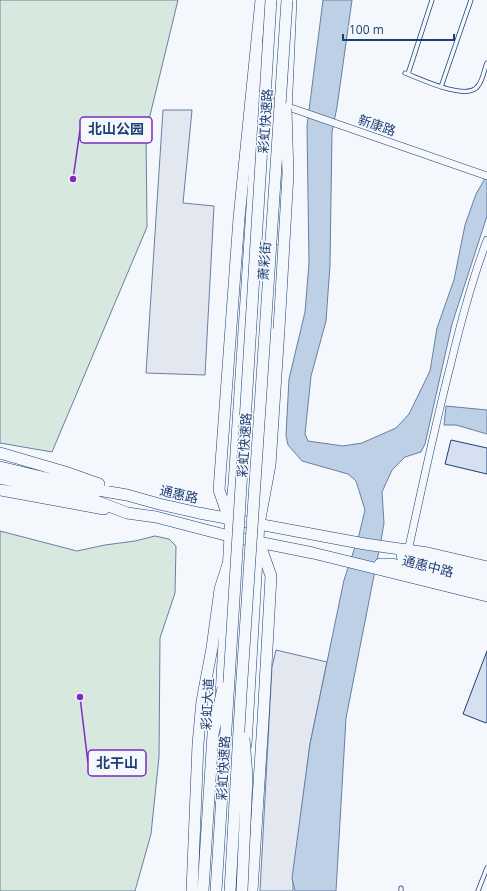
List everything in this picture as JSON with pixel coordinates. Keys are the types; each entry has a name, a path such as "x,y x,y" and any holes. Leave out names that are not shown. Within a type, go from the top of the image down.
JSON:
{"main road":[{"path":"229,519 219,490 239,218 261,0"},
{"name":"萧彩街","path":"229,519 233,484 258,98 268,0"},
{"name":"彩虹快速路","path":"216,891 271,0"},
{"name":"彩虹快速路","path":"230,891 241,694 287,0"},
{"name":"萧彩街","path":"259,524 283,179 292,0"},
{"path":"238,891 259,524 270,465 288,174 284,44"},
{"path":"0,453 64,472 127,495"},
{"name":"通惠路","path":"0,468 92,489 127,495 159,504 229,519 360,543"},
{"path":"0,478 88,498 127,512"},
{"path":"0,490 156,517 259,542"},
{"name":"彩虹大道","path":"208,891 230,536 229,519"},
{"path":"252,891 264,721 271,576 259,542"},
{"name":"通惠中路","path":"259,542 362,564 487,596"},
{"name":"通惠中路","path":"360,543 428,553 487,567"},
{"name":"通惠中路","path":"360,543 391,554 487,576"},
{"path":"192,891 199,729 202,700 212,648 220,589 228,564"},
{"name":"通惠中路","path":"362,564 392,564 487,586"},
{"path":"203,891 213,734 231,656"},
{"path":"241,694 247,777 242,891"}],"street":[{"name":"新康路","path":"258,98 287,106 487,176"},
{"path":"408,551 440,404 458,332 487,240"}],"lane":[{"path":"432,0 406,74 459,92 470,91 478,87 487,63"},
{"path":"441,87 471,0"},
{"path":"478,891 487,868"}],"shaded area":[{"path":"0,0 178,0 146,132 147,227 52,452 0,443"},
{"path":"163,110 192,110 183,203 214,206 205,375 146,373"},
{"path":"0,531 77,551 155,536 169,539 176,546 175,593 160,638 159,757 151,834 135,891 0,891"},
{"path":"276,650 327,662 310,744 293,878 293,891 260,891 272,667"}],"water":[{"path":"323,0 352,0 332,132 330,265 326,321 311,376 305,434 308,441 343,446 362,443 396,428 409,414 430,371 437,328 454,280 465,225 476,194 487,175 487,216 452,324 425,444 421,452 405,457 392,470 382,492 384,523 346,718 336,891 295,891 292,878 310,744 344,580 359,535 365,510 356,481 348,474 302,461 288,445 286,435 289,379 305,312 309,263 307,126"},
{"path":"446,406 487,410 487,434 456,425 444,425"}],"building":[{"path":"451,440 487,448 487,474 445,464"},
{"path":"487,651 487,721 486,723 463,714"}],"place":[{"name":"北山公园","path":"73,179"},
{"name":"北干山","path":"80,697"}]}
